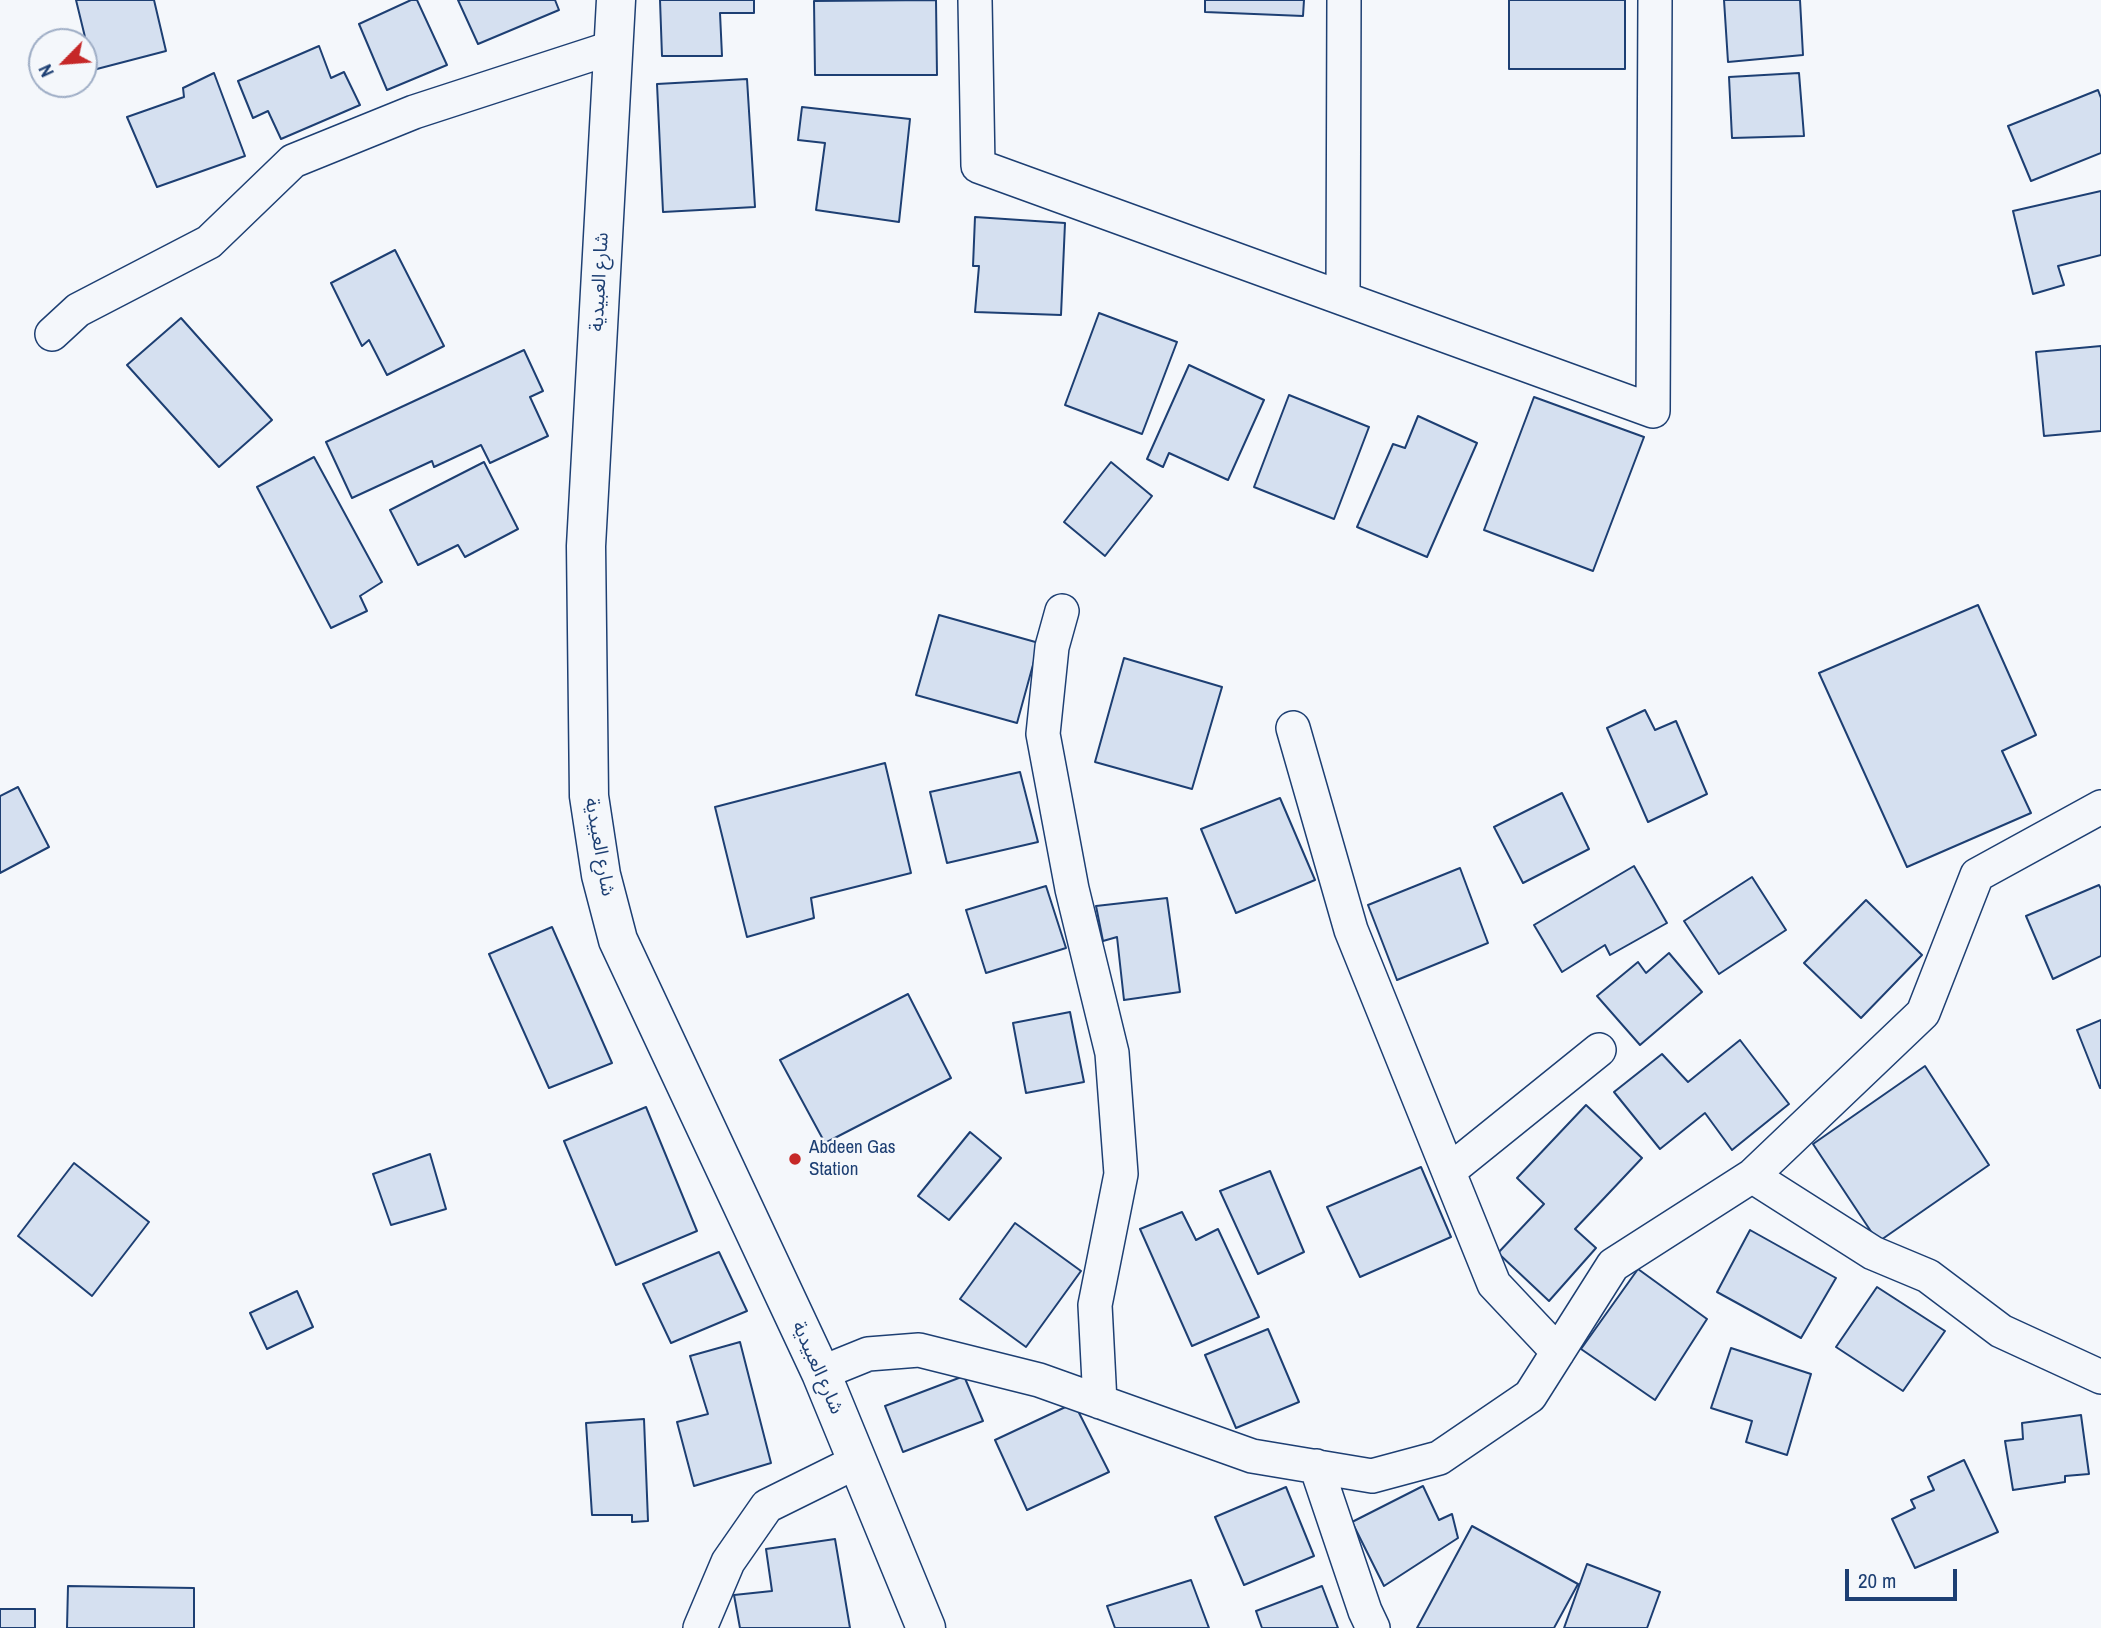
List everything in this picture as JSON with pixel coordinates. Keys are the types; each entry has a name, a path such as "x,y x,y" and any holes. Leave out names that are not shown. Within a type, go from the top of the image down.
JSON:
{"main road":[{"name":"شارع العبيدية","path":"616,0 586,546 589,796 601,875 618,940 821,1374 926,1628"}],"street":[{"path":"975,0 978,166 1653,411 1655,0"},
{"path":"1343,298 1344,0"},
{"path":"52,334 78,310 209,243 293,161 414,112 614,47"},
{"path":"1062,611 1052,647 1043,734 1072,889 1112,1053 1121,1174 1095,1305 1100,1402"},
{"path":"1293,728 1351,930 1494,1284 1558,1352"},
{"path":"821,1374 868,1354 919,1350 1039,1380 1252,1455 1372,1476 1439,1458 1530,1396 1613,1265 1752,1175 1923,1013 1977,875 2101,807"},
{"path":"1449,1171 1599,1050"},
{"path":"1752,1175 1873,1254 1928,1276 2001,1331 2101,1377"},
{"path":"700,1628 728,1562 767,1506 858,1461"},
{"path":"1316,1466 1373,1628"}],"building":[{"path":"76,0 154,0 166,51 98,69 98,28 83,28"},
{"path":"411,0 417,0 447,65 387,90 359,24"},
{"path":"458,0 555,0 559,10 478,44"},
{"path":"660,0 754,0 754,13 720,13 722,56 662,56"},
{"path":"936,0 937,75 815,75 814,1"},
{"path":"1205,0 1304,0 1303,16 1205,12"},
{"path":"1509,0 1625,0 1625,69 1509,69"},
{"path":"1724,0 1800,0 1803,55 1728,62"},
{"path":"319,46 331,78 344,72 360,105 281,139 268,111 253,118 238,81"},
{"path":"214,73 245,156 157,187 127,117 184,97 183,88"},
{"path":"1799,73 1804,136 1732,138 1729,77"},
{"path":"747,79 755,207 663,212 657,84"},
{"path":"2098,90 2101,98 2101,153 2031,181 2008,126"},
{"path":"802,107 910,119 899,222 816,210 825,143 798,140"},
{"path":"2101,191 2101,255 2058,266 2064,285 2033,294 2013,211"},
{"path":"975,217 1065,223 1061,315 975,312 979,266 973,266"},
{"path":"395,250 444,346 387,375 369,340 362,346 331,283"},
{"path":"1099,313 1177,342 1142,434 1065,405"},
{"path":"181,318 272,420 219,467 127,365"},
{"path":"2101,346 2101,431 2044,436 2036,352"},
{"path":"524,350 543,391 530,397 548,436 490,463 481,445 434,467 432,461 352,498 326,442"},
{"path":"1189,365 1264,400 1228,480 1169,453 1163,467 1147,459"},
{"path":"1289,395 1369,427 1334,519 1254,487"},
{"path":"1534,397 1644,437 1593,571 1484,530"},
{"path":"1418,416 1477,443 1427,557 1357,527 1393,444 1405,448"},
{"path":"314,457 382,582 360,596 367,611 331,628 257,487"},
{"path":"484,462 518,529 465,557 458,545 418,565 390,510"},
{"path":"1111,462 1152,496 1105,556 1064,522"},
{"path":"1978,605 2036,735 2002,751 2031,813 1907,867 1819,673"},
{"path":"939,615 1039,643 1017,723 916,695"},
{"path":"1124,658 1222,687 1192,789 1095,762"},
{"path":"1645,710 1655,730 1676,721 1707,794 1648,822 1607,728"},
{"path":"885,763 911,873 811,898 814,918 747,937 715,807"},
{"path":"1020,772 1038,842 947,863 930,792"},
{"path":"18,787 49,847 0,873 0,796"},
{"path":"1562,793 1589,849 1523,883 1494,827"},
{"path":"1280,798 1315,880 1236,913 1201,829"},
{"path":"1634,866 1667,923 1610,955 1605,945 1562,972 1534,925"},
{"path":"1460,868 1488,943 1397,980 1368,905"},
{"path":"1752,877 1786,930 1719,974 1684,921"},
{"path":"2099,885 2101,956 2053,979 2026,916"},
{"path":"1046,886 1066,948 986,973 966,910"},
{"path":"1167,898 1180,992 1124,1000 1117,937 1103,941 1096,906"},
{"path":"1866,900 1922,955 1861,1018 1804,963"},
{"path":"552,927 612,1063 549,1088 489,954"},
{"path":"1669,953 1702,992 1640,1045 1597,996 1638,962 1646,973"},
{"path":"908,994 951,1078 825,1143 780,1060"},
{"path":"1070,1012 1084,1082 1026,1093 1013,1023"},
{"path":"2101,1020 2101,1088 2100,1088 2077,1030"},
{"path":"1740,1040 1789,1104 1732,1150 1705,1113 1660,1149 1614,1092 1662,1054 1688,1082"},
{"path":"1925,1066 1989,1165 1878,1242 1813,1144"},
{"path":"1586,1105 1642,1158 1575,1229 1596,1248 1549,1301 1498,1253 1544,1204 1517,1178"},
{"path":"646,1107 697,1231 616,1265 564,1141"},
{"path":"970,1132 1001,1158 949,1220 918,1196"},
{"path":"430,1154 446,1209 391,1225 373,1174"},
{"path":"74,1163 149,1222 92,1296 18,1236"},
{"path":"1421,1167 1451,1237 1360,1277 1327,1207"},
{"path":"1270,1171 1304,1252 1258,1274 1220,1191"},
{"path":"1182,1212 1196,1240 1218,1229 1259,1317 1192,1346 1140,1229"},
{"path":"1015,1223 1081,1271 1026,1347 960,1299"},
{"path":"1750,1230 1836,1278 1801,1338 1717,1292"},
{"path":"719,1252 747,1311 671,1343 643,1284"},
{"path":"1638,1269 1707,1319 1655,1400 1581,1349"},
{"path":"1877,1287 1945,1331 1903,1391 1836,1347"},
{"path":"297,1291 313,1327 267,1349 250,1313"},
{"path":"1268,1329 1299,1402 1236,1428 1205,1355"},
{"path":"740,1342 771,1463 694,1486 677,1422 708,1414 690,1356"},
{"path":"1731,1348 1811,1374 1787,1455 1746,1442 1752,1421 1711,1408"},
{"path":"964,1376 983,1421 903,1452 885,1406"},
{"path":"1074,1403 1109,1472 1027,1510 995,1440"},
{"path":"2081,1415 2089,1474 2065,1476 2065,1482 2013,1490 2005,1441 2023,1439 2022,1423"},
{"path":"644,1419 648,1521 632,1522 632,1515 592,1515 586,1423"},
{"path":"1964,1460 1998,1532 1915,1568 1892,1519 1915,1508 1911,1500 1934,1490 1928,1477"},
{"path":"1423,1486 1439,1520 1452,1514 1458,1538 1384,1586 1352,1522"},
{"path":"1286,1487 1314,1556 1244,1585 1215,1517"},
{"path":"1472,1526 1578,1584 1554,1628 1417,1628"},
{"path":"835,1539 850,1628 740,1628 734,1595 772,1591 766,1549"},
{"path":"1587,1564 1660,1592 1647,1628 1564,1628"},
{"path":"1191,1580 1209,1628 1115,1628 1107,1606"},
{"path":"68,1586 194,1588 194,1628 67,1628"},
{"path":"1322,1586 1338,1628 1262,1628 1256,1611"},
{"path":"0,1609 35,1609 35,1628 0,1628"}],"place":[{"name":"Abdeen Gas Station","path":"795,1159"}]}
